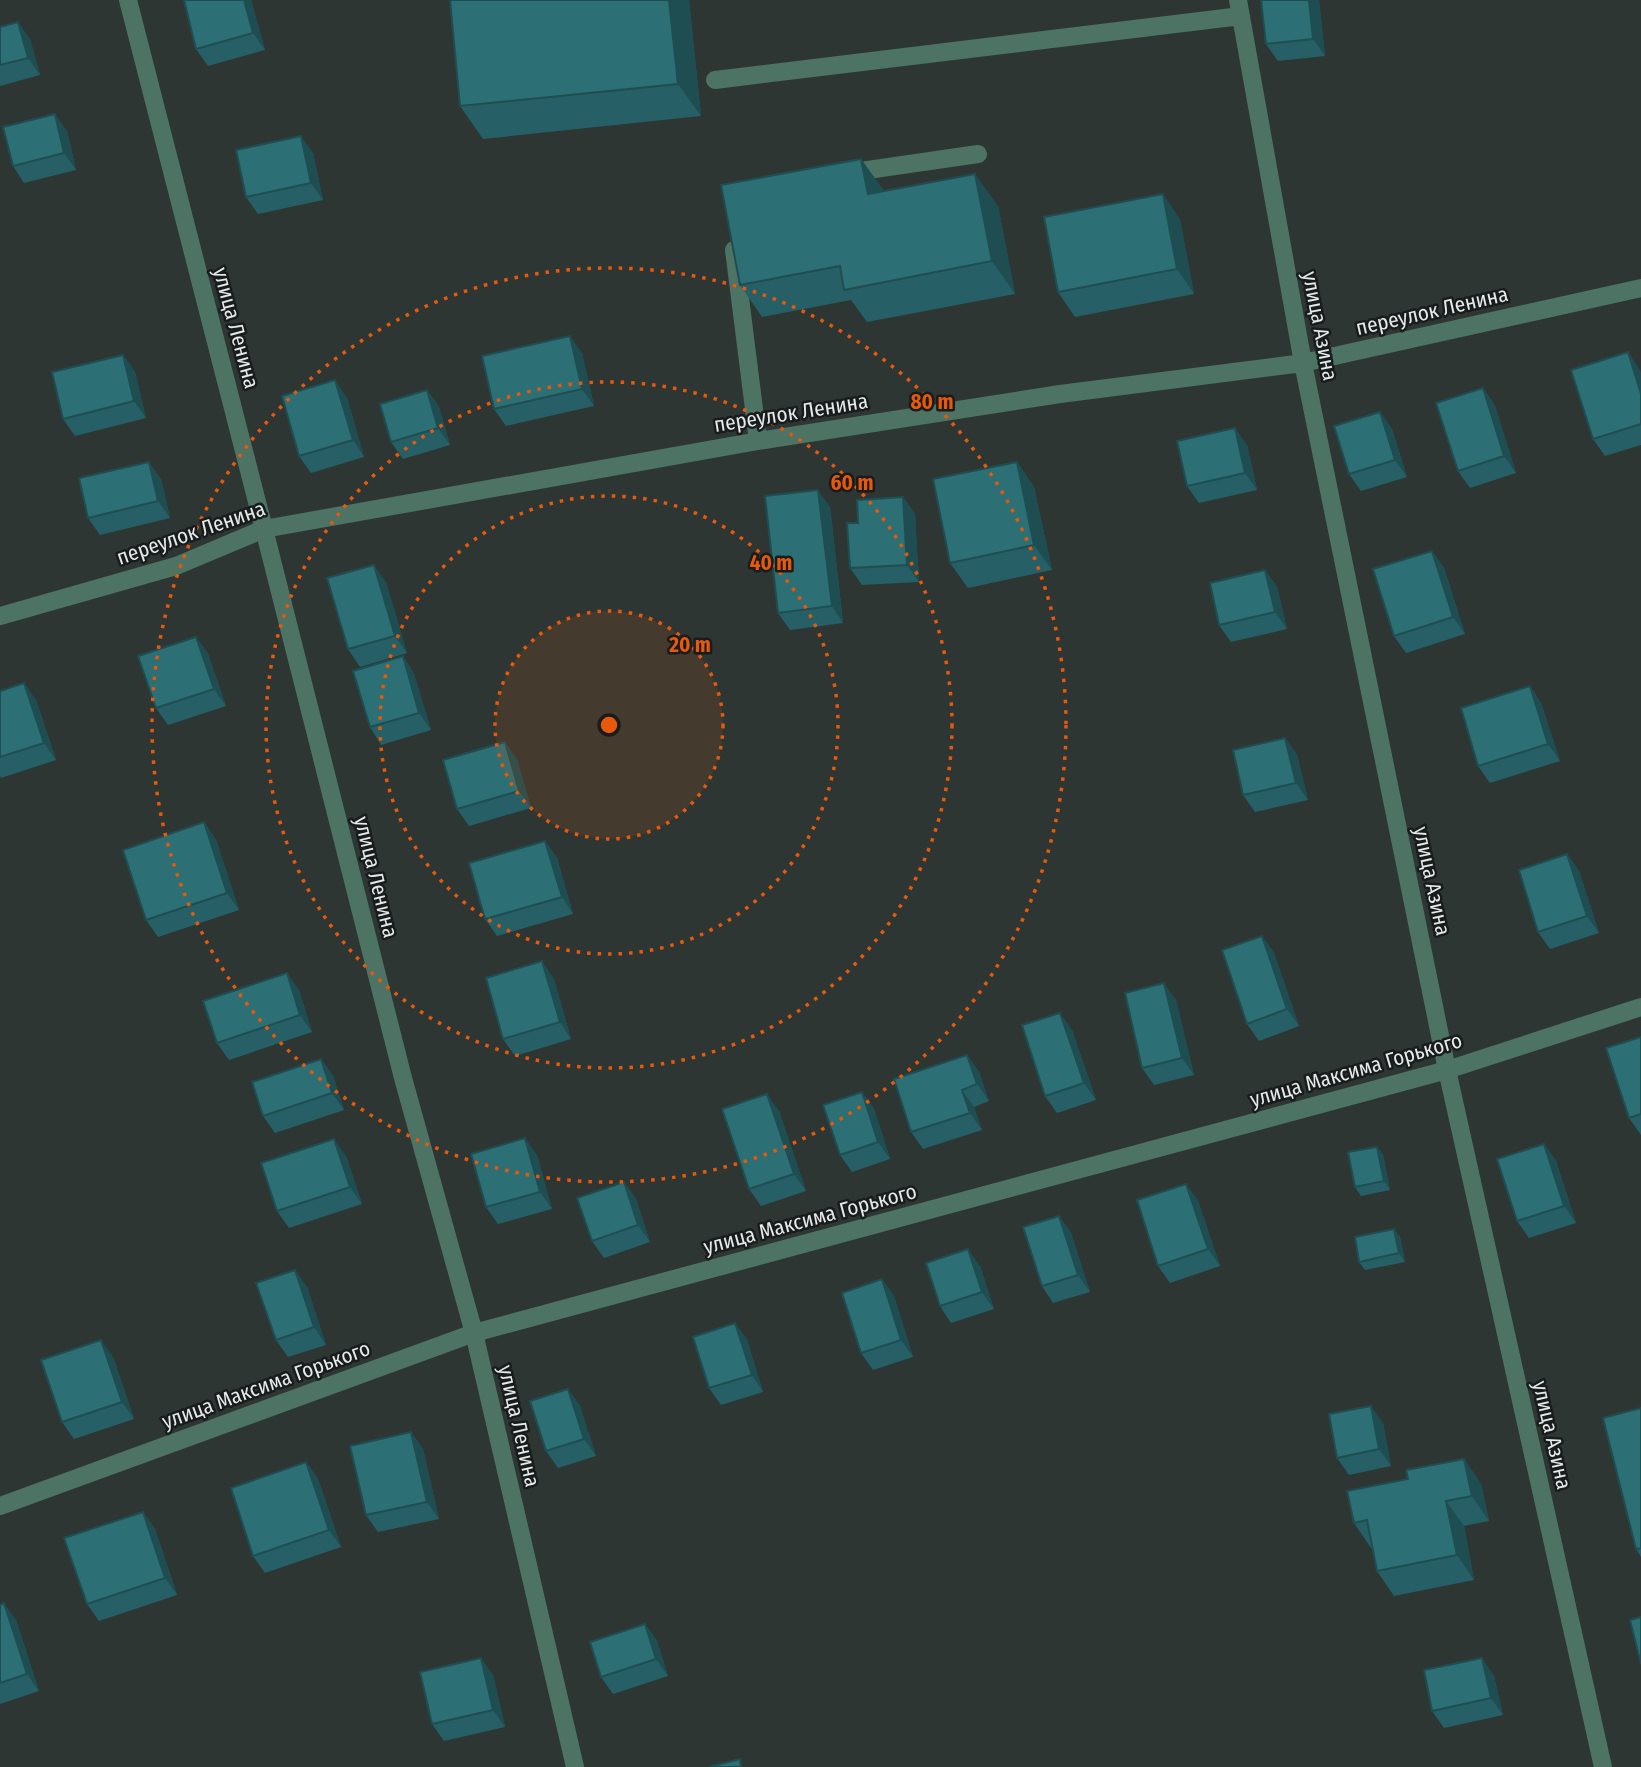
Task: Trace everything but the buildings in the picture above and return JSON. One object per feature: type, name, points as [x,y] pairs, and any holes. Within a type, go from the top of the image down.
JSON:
[{"type":"street","name":"улица Ленина","points":[[128,0],[403,1078],[474,1333],[575,1767]]},
{"type":"street","points":[[715,80],[1240,8]]},
{"type":"street","name":"улица Азина","points":[[1240,8],[1303,363],[1447,1070],[1603,1767]]},
{"type":"street","points":[[832,175],[978,154]]},
{"type":"street","points":[[732,229],[758,441]]},
{"type":"street","name":"переулок Ленина","points":[[0,617],[176,566],[264,528],[758,441],[1059,394],[1303,363],[1641,288]]},
{"type":"street","name":"улица Максима Горького","points":[[0,1506],[474,1333],[1447,1070],[1641,1007]]}]
